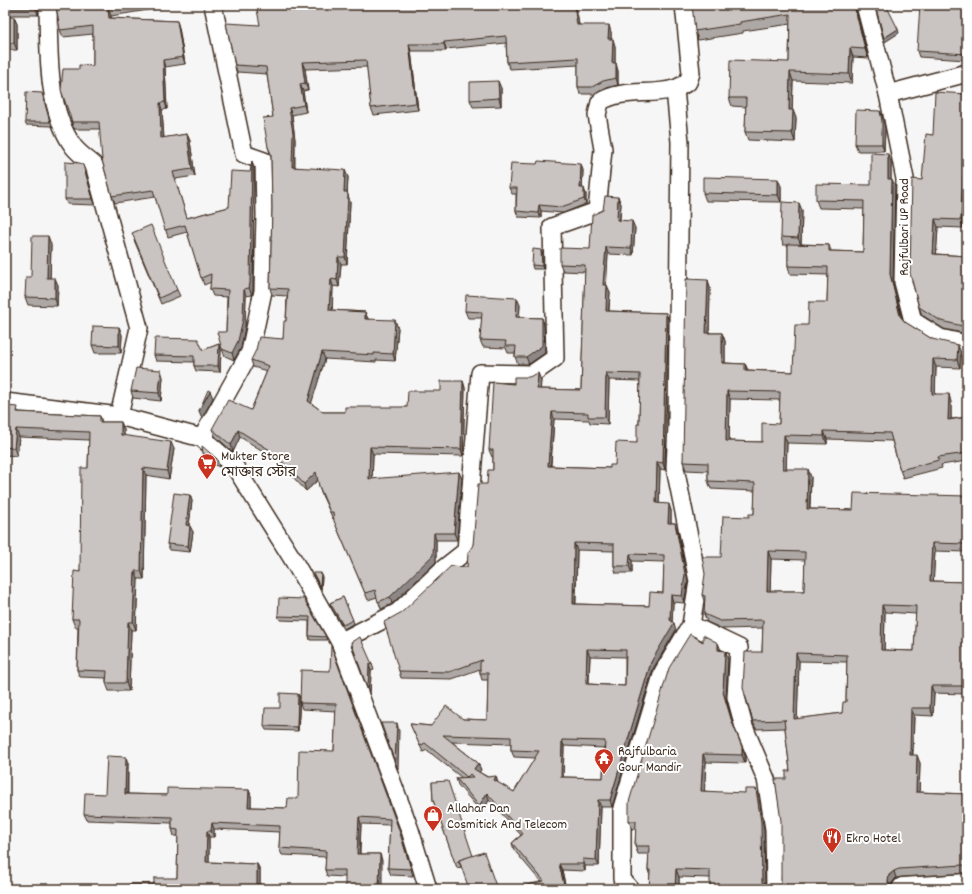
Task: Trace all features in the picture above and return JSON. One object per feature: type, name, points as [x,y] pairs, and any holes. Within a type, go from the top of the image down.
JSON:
[{"type":"street","points":[[48,5],[49,61],[57,114],[73,146],[94,165],[139,328],[119,416]]},
{"type":"street","points":[[202,438],[250,352],[262,291],[265,215],[264,161],[244,154],[213,5]]},
{"type":"street","points":[[340,642],[398,612],[442,569],[466,551],[480,374],[532,374],[555,358],[552,227],[597,211],[603,149],[597,115],[600,102],[605,99],[620,96],[675,90],[688,82],[691,73],[684,5]]},
{"type":"street","name":"Rajfulbari UP Road","points":[[865,5],[888,94],[905,179],[903,282],[913,321],[940,338],[967,344]]},
{"type":"street","points":[[888,94],[967,73]]},
{"type":"street","points":[[630,889],[622,879],[622,808],[663,672],[691,625],[698,581],[675,468],[677,425],[680,142],[675,90]]},
{"type":"street","points":[[5,402],[119,416],[202,438],[235,467],[292,558],[340,642],[410,830],[428,889]]},
{"type":"street","points":[[691,625],[739,648],[736,698],[744,727],[766,779],[774,829],[774,889]]},
{"type":"street","points":[[903,889],[967,885]]},
{"type":"building","points":[[5,5],[36,5],[36,8],[5,8]]},
{"type":"building","points":[[56,5],[131,5],[108,8],[109,18],[177,21],[183,57],[163,60],[165,102],[160,103],[161,138],[187,134],[192,169],[173,172],[187,218],[229,207],[231,171],[250,172],[252,161],[250,283],[249,288],[244,289],[243,319],[238,341],[232,353],[222,349],[217,332],[226,332],[228,290],[210,289],[211,274],[201,278],[185,225],[165,230],[153,190],[112,196],[102,160],[99,122],[72,122],[61,90],[63,69],[79,69],[79,65],[93,66],[93,26],[60,30]]},
{"type":"building","points":[[256,5],[574,5],[577,25],[609,25],[608,39],[613,39],[612,63],[616,63],[616,78],[603,81],[592,87],[578,87],[578,58],[507,62],[506,36],[444,42],[444,44],[409,44],[416,103],[371,108],[366,60],[302,62],[305,83],[300,84],[304,105],[289,108],[293,133],[292,167],[345,170],[344,192],[347,192],[348,195],[345,257],[338,257],[337,280],[331,279],[329,310],[365,312],[365,319],[395,320],[393,354],[374,353],[374,355],[322,352],[308,401],[323,412],[345,412],[345,407],[407,407],[408,391],[441,391],[441,381],[463,381],[461,449],[370,447],[369,479],[459,472],[454,533],[434,533],[433,555],[390,597],[378,602],[375,590],[365,593],[334,521],[333,512],[330,512],[319,486],[316,472],[304,484],[273,452],[238,430],[231,445],[212,429],[228,400],[251,410],[269,366],[251,360],[256,350],[259,337],[283,339],[284,321],[286,321],[288,289],[270,288],[272,208],[271,154],[268,147],[263,118],[273,117],[266,67],[235,65],[226,23],[260,25]]},
{"type":"building","points":[[692,5],[854,5],[865,49],[850,48],[849,74],[790,72],[789,110],[793,110],[792,133],[745,132],[746,98],[729,98],[730,60],[789,62],[790,14],[695,31]]},
{"type":"building","points":[[875,5],[886,5],[898,29],[884,38]]},
{"type":"building","points":[[920,5],[967,5],[967,54],[917,51]]},
{"type":"building","points":[[5,17],[14,17],[14,43],[5,43]]},
{"type":"building","points":[[498,81],[499,98],[470,100],[470,82]]},
{"type":"building","points":[[26,92],[42,93],[50,122],[25,122]]},
{"type":"building","points":[[935,92],[967,94],[967,175],[963,175],[961,220],[935,219],[933,254],[967,256],[967,327],[941,321],[919,307],[910,273],[912,179],[922,180],[926,134],[933,135]]},
{"type":"building","points":[[856,110],[880,111],[882,121],[882,144],[855,144]]},
{"type":"building","points":[[871,153],[888,154],[888,179],[892,179],[890,274],[900,316],[905,322],[932,339],[958,345],[957,360],[933,359],[932,394],[949,394],[948,420],[967,417],[967,453],[938,457],[939,460],[900,470],[890,433],[824,431],[824,436],[784,435],[783,469],[808,469],[807,509],[853,510],[854,493],[967,496],[967,544],[932,543],[930,581],[967,582],[967,715],[965,715],[966,686],[931,686],[930,708],[911,708],[910,755],[917,755],[916,792],[967,794],[967,866],[899,869],[889,875],[888,882],[891,889],[778,889],[781,886],[781,821],[775,779],[786,779],[786,771],[790,771],[784,720],[753,721],[743,688],[745,652],[762,652],[763,620],[720,621],[704,614],[705,596],[702,595],[705,574],[702,557],[721,557],[723,516],[749,517],[749,514],[754,514],[755,483],[708,481],[708,463],[683,462],[686,279],[708,280],[706,333],[722,333],[722,363],[745,364],[745,370],[793,372],[795,325],[808,325],[809,302],[827,302],[828,267],[788,266],[788,244],[829,245],[829,251],[863,252],[864,201],[816,200],[816,184],[871,185]],"holes":[[[727,391],[780,392],[779,424],[762,423],[762,442],[726,441]],[[768,551],[805,552],[804,591],[767,591]],[[882,605],[916,606],[914,651],[881,650]],[[796,653],[847,655],[846,702],[843,702],[842,713],[794,719]]]},
{"type":"building","points":[[538,161],[581,164],[580,188],[584,188],[584,199],[561,207],[539,205],[538,213],[516,211],[517,188],[509,188],[511,163],[537,164]]},
{"type":"building","points":[[65,162],[80,163],[83,165],[93,199],[65,199]]},
{"type":"building","points":[[703,177],[778,179],[778,195],[703,193]]},
{"type":"building","points":[[605,196],[618,197],[617,220],[632,221],[631,248],[606,247],[603,285],[607,285],[606,311],[666,313],[663,463],[657,462],[656,503],[669,504],[668,523],[675,523],[685,574],[682,596],[671,595],[670,620],[674,623],[651,662],[610,800],[598,800],[596,860],[583,859],[583,864],[559,864],[565,889],[509,889],[544,881],[512,843],[523,834],[487,793],[479,806],[456,778],[473,777],[470,774],[467,777],[425,743],[420,746],[410,724],[431,726],[446,706],[463,719],[487,720],[488,673],[480,673],[480,663],[482,660],[449,672],[399,671],[384,622],[402,612],[451,566],[467,567],[468,553],[473,545],[478,484],[487,484],[488,470],[493,470],[493,450],[489,450],[493,382],[514,384],[514,377],[529,377],[538,373],[537,389],[581,390],[585,265],[560,264],[560,248],[590,249],[592,215],[603,210]],"holes":[[[606,373],[640,374],[637,443],[616,442],[615,465],[610,465],[610,468],[548,466],[552,412],[588,413],[588,417],[605,417]],[[574,543],[614,544],[614,566],[629,566],[630,554],[664,555],[663,593],[650,592],[649,606],[573,604]],[[587,649],[626,650],[625,686],[586,684]],[[443,735],[511,737],[511,750],[539,751],[514,792],[494,780],[496,776],[487,777],[474,769],[478,763]],[[562,740],[605,741],[603,778],[561,777]]]},
{"type":"building","points":[[782,202],[799,203],[798,238],[781,237]]},
{"type":"building","points":[[151,225],[177,290],[159,298],[132,233]]},
{"type":"building","points":[[32,236],[48,236],[47,278],[55,278],[55,298],[25,297],[26,277],[31,277]]},
{"type":"building","points":[[533,249],[541,250],[542,266],[532,265]]},
{"type":"building","points":[[466,295],[517,298],[516,317],[542,318],[542,346],[526,357],[515,357],[516,346],[505,346],[506,341],[480,340],[482,312],[465,311]]},
{"type":"building","points":[[93,326],[119,327],[119,346],[92,345]]},
{"type":"building","points":[[155,338],[198,339],[203,350],[219,344],[218,366],[194,366],[194,356],[154,355]]},
{"type":"building","points":[[136,368],[161,370],[159,393],[131,391]]},
{"type":"building","points":[[208,390],[210,391],[199,411]]},
{"type":"building","points":[[5,406],[18,407],[17,412],[100,416],[100,422],[121,422],[121,435],[171,442],[167,471],[143,468],[141,571],[135,571],[133,622],[128,622],[126,683],[106,683],[107,671],[77,670],[79,619],[72,619],[74,571],[80,572],[81,468],[88,468],[89,432],[16,429],[14,448],[5,447]]},
{"type":"building","points":[[202,446],[217,459],[203,453]]},
{"type":"building","points":[[174,493],[190,495],[186,525],[190,526],[188,546],[167,544]]},
{"type":"building","points":[[313,573],[321,573],[320,586]]},
{"type":"building","points":[[343,597],[353,620],[343,625],[330,603]]},
{"type":"building","points":[[279,598],[304,599],[326,637],[309,636],[310,617],[278,616]]},
{"type":"building","points":[[690,634],[703,642],[703,635],[718,643],[718,650],[725,651],[723,692],[732,722],[742,747],[742,755],[703,754],[701,791],[745,793],[745,789],[756,789],[761,822],[762,882],[767,889],[710,889],[710,870],[676,869],[675,889],[649,889],[649,846],[635,846],[636,821],[629,821],[629,802],[669,668]]},
{"type":"building","points":[[360,637],[372,664],[369,665],[368,690],[351,642]]},
{"type":"building","points":[[331,646],[398,827],[411,869],[388,868],[390,819],[359,817],[357,854],[380,854],[379,889],[345,889],[345,870],[325,870],[326,851],[279,848],[280,826],[212,823],[211,831],[207,831],[206,862],[257,864],[257,886],[261,886],[261,889],[129,889],[129,884],[154,884],[154,878],[177,878],[178,830],[172,829],[172,817],[84,814],[85,793],[105,794],[107,756],[126,757],[125,794],[167,795],[167,788],[249,790],[248,807],[287,808],[288,798],[298,798],[299,750],[334,751],[336,704],[300,703],[301,670],[330,671]]},
{"type":"building","points":[[280,693],[298,694],[297,727],[264,726],[265,708],[280,708]]},
{"type":"building","points":[[381,723],[397,723],[395,762]]},
{"type":"building","points":[[448,781],[473,856],[459,860],[455,863],[433,800],[432,782]]},
{"type":"building","points":[[484,852],[497,889],[469,889],[459,860]]},
{"type":"place","name":"Mukter Store মোক্তার স্টোর","points":[[207,480]]},
{"type":"place","name":"Rajfulbaria Gour Mandir","points":[[604,775]]},
{"type":"place","name":"Allahar Dan Cosmitick And Telecom","points":[[433,832]]},
{"type":"place","name":"Ekro Hotel","points":[[832,854]]}]
